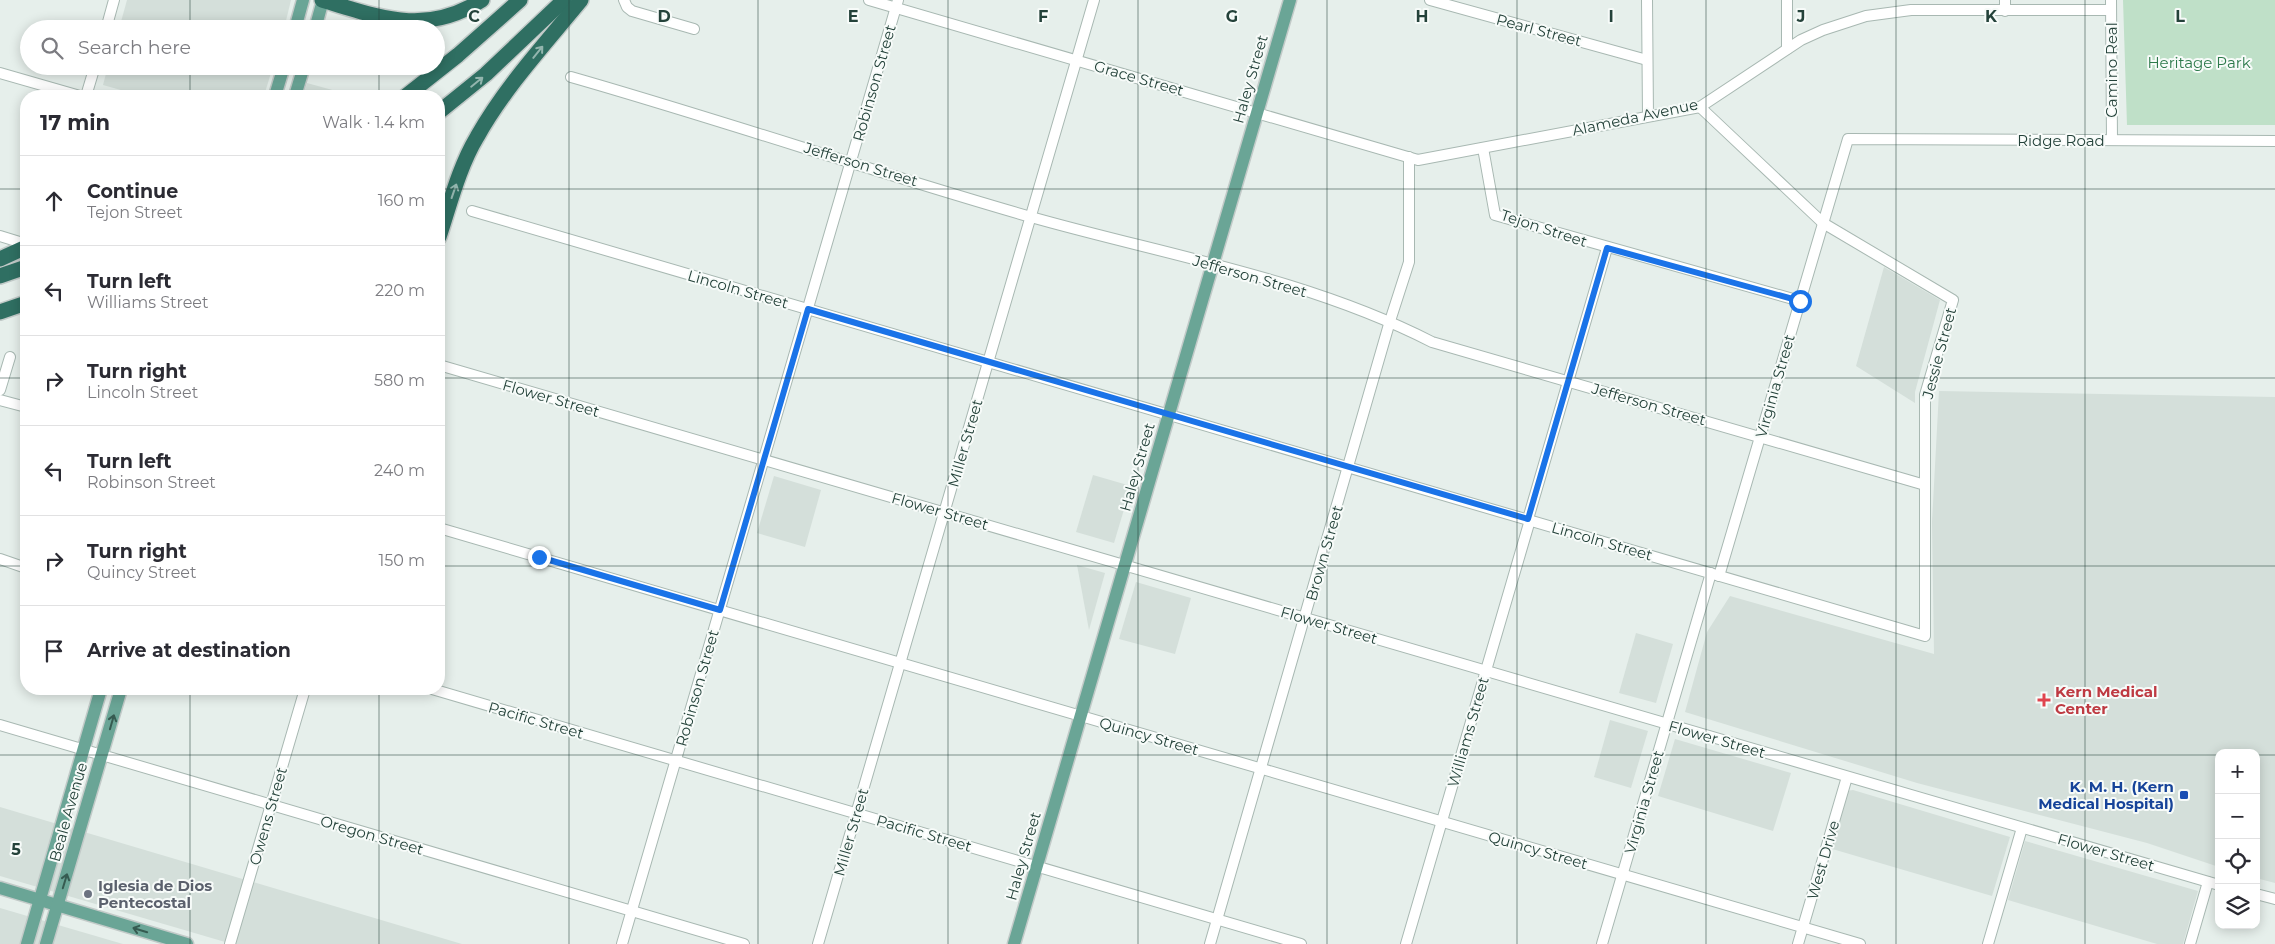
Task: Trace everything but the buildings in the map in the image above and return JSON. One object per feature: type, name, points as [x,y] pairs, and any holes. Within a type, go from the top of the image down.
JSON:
[{"type":"highway","points":[[323,0],[379,17],[398,20]]},
{"type":"highway","points":[[428,20],[445,18],[456,14],[482,0]]},
{"type":"highway","points":[[445,65],[520,0]]},
{"type":"highway","points":[[445,107],[500,62],[564,0]]},
{"type":"highway","points":[[445,219],[457,183],[476,138],[518,77],[581,0]]},
{"type":"highway","points":[[414,90],[433,75]]},
{"type":"highway","points":[[0,260],[20,245]]},
{"type":"highway","points":[[0,276],[20,269]]},
{"type":"highway","points":[[0,312],[20,305]]},
{"type":"main road","points":[[297,20],[303,0]]},
{"type":"main road","points":[[317,20],[323,0]]},
{"type":"main road","name":"Haley Street","points":[[1014,944],[1290,0]]},
{"type":"main road","points":[[277,90],[281,75]]},
{"type":"main road","points":[[297,90],[301,75]]},
{"type":"main road","name":"Beale Avenue","points":[[26,944],[99,695]]},
{"type":"main road","name":"Beale Avenue","points":[[46,944],[119,695]]},
{"type":"main road","points":[[0,888],[187,944]]},
{"type":"street","points":[[108,20],[114,0]]},
{"type":"street","points":[[624,0],[627,7],[632,10],[694,29]]},
{"type":"street","name":"Grace Street","points":[[869,0],[897,4],[1077,60],[1409,157]]},
{"type":"street","name":"Miller Street","points":[[818,944],[1094,0]]},
{"type":"street","name":"Pearl Street","points":[[1430,0],[1647,60]]},
{"type":"street","points":[[1647,0],[1648,116]]},
{"type":"street","points":[[1787,0],[1787,50]]},
{"type":"street","name":"Robinson Street","points":[[622,944],[897,4]]},
{"type":"street","name":"Alameda Avenue","points":[[1409,157],[1418,160],[1700,106],[1787,50],[1824,30],[1866,16],[1911,10],[2005,5],[2111,5]]},
{"type":"street","name":"Camino Real","points":[[2111,5],[2112,140]]},
{"type":"street","points":[[0,73],[59,90]]},
{"type":"street","points":[[88,90],[92,75]]},
{"type":"street","name":"Jefferson Street","points":[[571,77],[1031,217],[1213,264],[1333,300],[1390,320],[1432,342],[1925,485]]},
{"type":"street","name":"Jessie Street","points":[[1700,106],[1823,223],[1953,300],[1925,395],[1925,636]]},
{"type":"street","name":"Ridge Road","points":[[1848,140],[2275,141]]},
{"type":"street","name":"Virginia Street","points":[[1602,944],[1667,724],[1760,436],[1848,140]]},
{"type":"street","name":"Tejon Street","points":[[1482,148],[1495,215],[1800,301]]},
{"type":"street","name":"Brown Street","points":[[1210,944],[1306,618],[1390,320],[1409,262],[1409,157]]},
{"type":"street","name":"Lincoln Street","points":[[472,211],[1925,636]]},
{"type":"street","points":[[0,236],[20,243]]},
{"type":"street","name":"Williams Street","points":[[1406,944],[1607,248]]},
{"type":"street","points":[[0,390],[10,357]]},
{"type":"street","name":"Flower Street","points":[[445,367],[2214,884]]},
{"type":"street","points":[[0,400],[20,405]]},
{"type":"street","name":"Quincy Street","points":[[445,530],[1860,944]]},
{"type":"street","points":[[0,559],[20,566]]},
{"type":"street","name":"Pacific Street","points":[[445,693],[1301,944]]},
{"type":"street","name":"Owens Street","points":[[230,944],[303,695]]},
{"type":"street","name":"Oregon Street","points":[[0,726],[84,749],[271,806],[744,944]]},
{"type":"street","name":"West Drive","points":[[1798,944],[1847,777]]},
{"type":"street","points":[[1988,944],[2022,828]]},
{"type":"street","points":[[2190,944],[2214,884]]},
{"type":"street","points":[[2260,895],[2275,900]]},
{"type":"shaded area","points":[[127,0],[291,0],[286,20],[121,20]]},
{"type":"shaded area","points":[[106,75],[270,75],[266,90],[121,90],[103,85]]},
{"type":"shaded area","points":[[307,83],[332,90],[305,90]]},
{"type":"shaded area","points":[[1884,267],[1940,300],[1915,392],[1915,403],[1856,366]]},
{"type":"shaded area","name":"Kern Medical Center","points":[[1939,391],[2275,397],[2275,883],[2260,879],[2260,749],[2215,749],[2215,866],[2147,843],[1917,783],[1685,712],[1707,632],[1730,596],[1934,654],[1932,522]]},
{"type":"shaded area","points":[[1093,475],[1131,486],[1114,543],[1076,532]]},
{"type":"shaded area","points":[[774,476],[821,490],[805,547],[757,533]]},
{"type":"shaded area","points":[[1077,565],[1105,573],[1089,630]]},
{"type":"shaded area","points":[[1136,582],[1191,598],[1175,654],[1119,639]]},
{"type":"shaded area","points":[[1636,633],[1673,644],[1656,703],[1619,693]]},
{"type":"shaded area","points":[[1610,720],[1648,731],[1631,788],[1594,777]]},
{"type":"shaded area","points":[[1675,739],[1791,773],[1773,831],[1658,796]]},
{"type":"shaded area","points":[[1853,790],[2010,837],[1992,896],[1829,848],[1846,791]]},
{"type":"shaded area","points":[[0,807],[462,944],[232,944],[0,876]]},
{"type":"shaded area","points":[[2025,841],[2198,891],[2183,944],[2157,944],[2008,900]]},
{"type":"shaded area","points":[[0,908],[123,944],[0,944]]},
{"type":"green space","name":"Heritage Park","points":[[2123,0],[2275,0],[2275,125],[2127,125]]},
{"type":"place","name":"Kern Medical Center","points":[[2044,700]]},
{"type":"place","name":"K. M. H. (Kern Medical Hospital)","points":[[2184,795]]},
{"type":"place","name":"Iglesia de Dios Pentecostal","points":[[88,894]]},
{"type":"route","points":[[539,557],[720,610],[808,309],[1528,519],[1607,248],[1800,301]]}]
